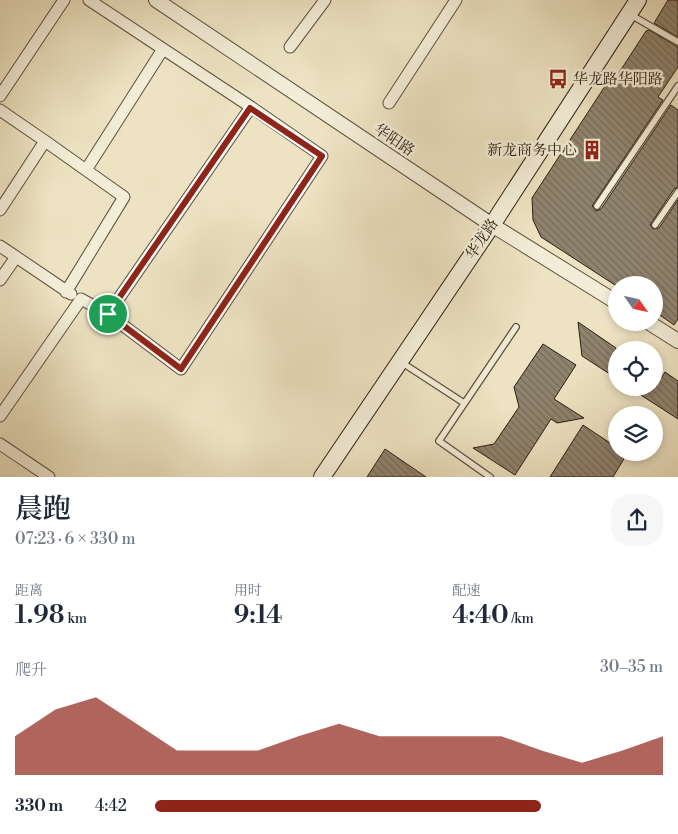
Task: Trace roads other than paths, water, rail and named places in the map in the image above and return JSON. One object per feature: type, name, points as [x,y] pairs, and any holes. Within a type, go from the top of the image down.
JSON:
[{"type":"main road","name":"华龙路","points":[[322,476],[492,224],[634,7]]},
{"type":"street","points":[[0,96],[64,0]]},
{"type":"street","points":[[0,246],[66,292],[108,314],[181,369],[322,156],[89,0]]},
{"type":"street","name":"华阳路","points":[[156,0],[492,224],[608,297]]},
{"type":"street","points":[[290,47],[325,0]]},
{"type":"street","points":[[389,103],[456,0]]},
{"type":"street","points":[[86,170],[163,49]]},
{"type":"street","points":[[108,314],[250,108]]},
{"type":"street","points":[[0,110],[124,197],[66,292]]},
{"type":"street","points":[[0,210],[45,141]]},
{"type":"street","points":[[0,280],[16,258]]},
{"type":"street","points":[[0,416],[81,300]]},
{"type":"street","points":[[662,331],[678,341]]},
{"type":"street","points":[[0,444],[49,476]]},
{"type":"lane","points":[[634,7],[678,42]]},
{"type":"lane","points":[[597,206],[675,96],[678,86]]},
{"type":"lane","points":[[655,225],[678,192]]},
{"type":"lane","points":[[490,476],[439,441],[516,327]]},
{"type":"lane","points":[[400,361],[464,403]]},
{"type":"place","name":"华龙路华阳路","points":[[558,79]]},
{"type":"place","name":"新龙商务中心","points":[[592,150]]}]
